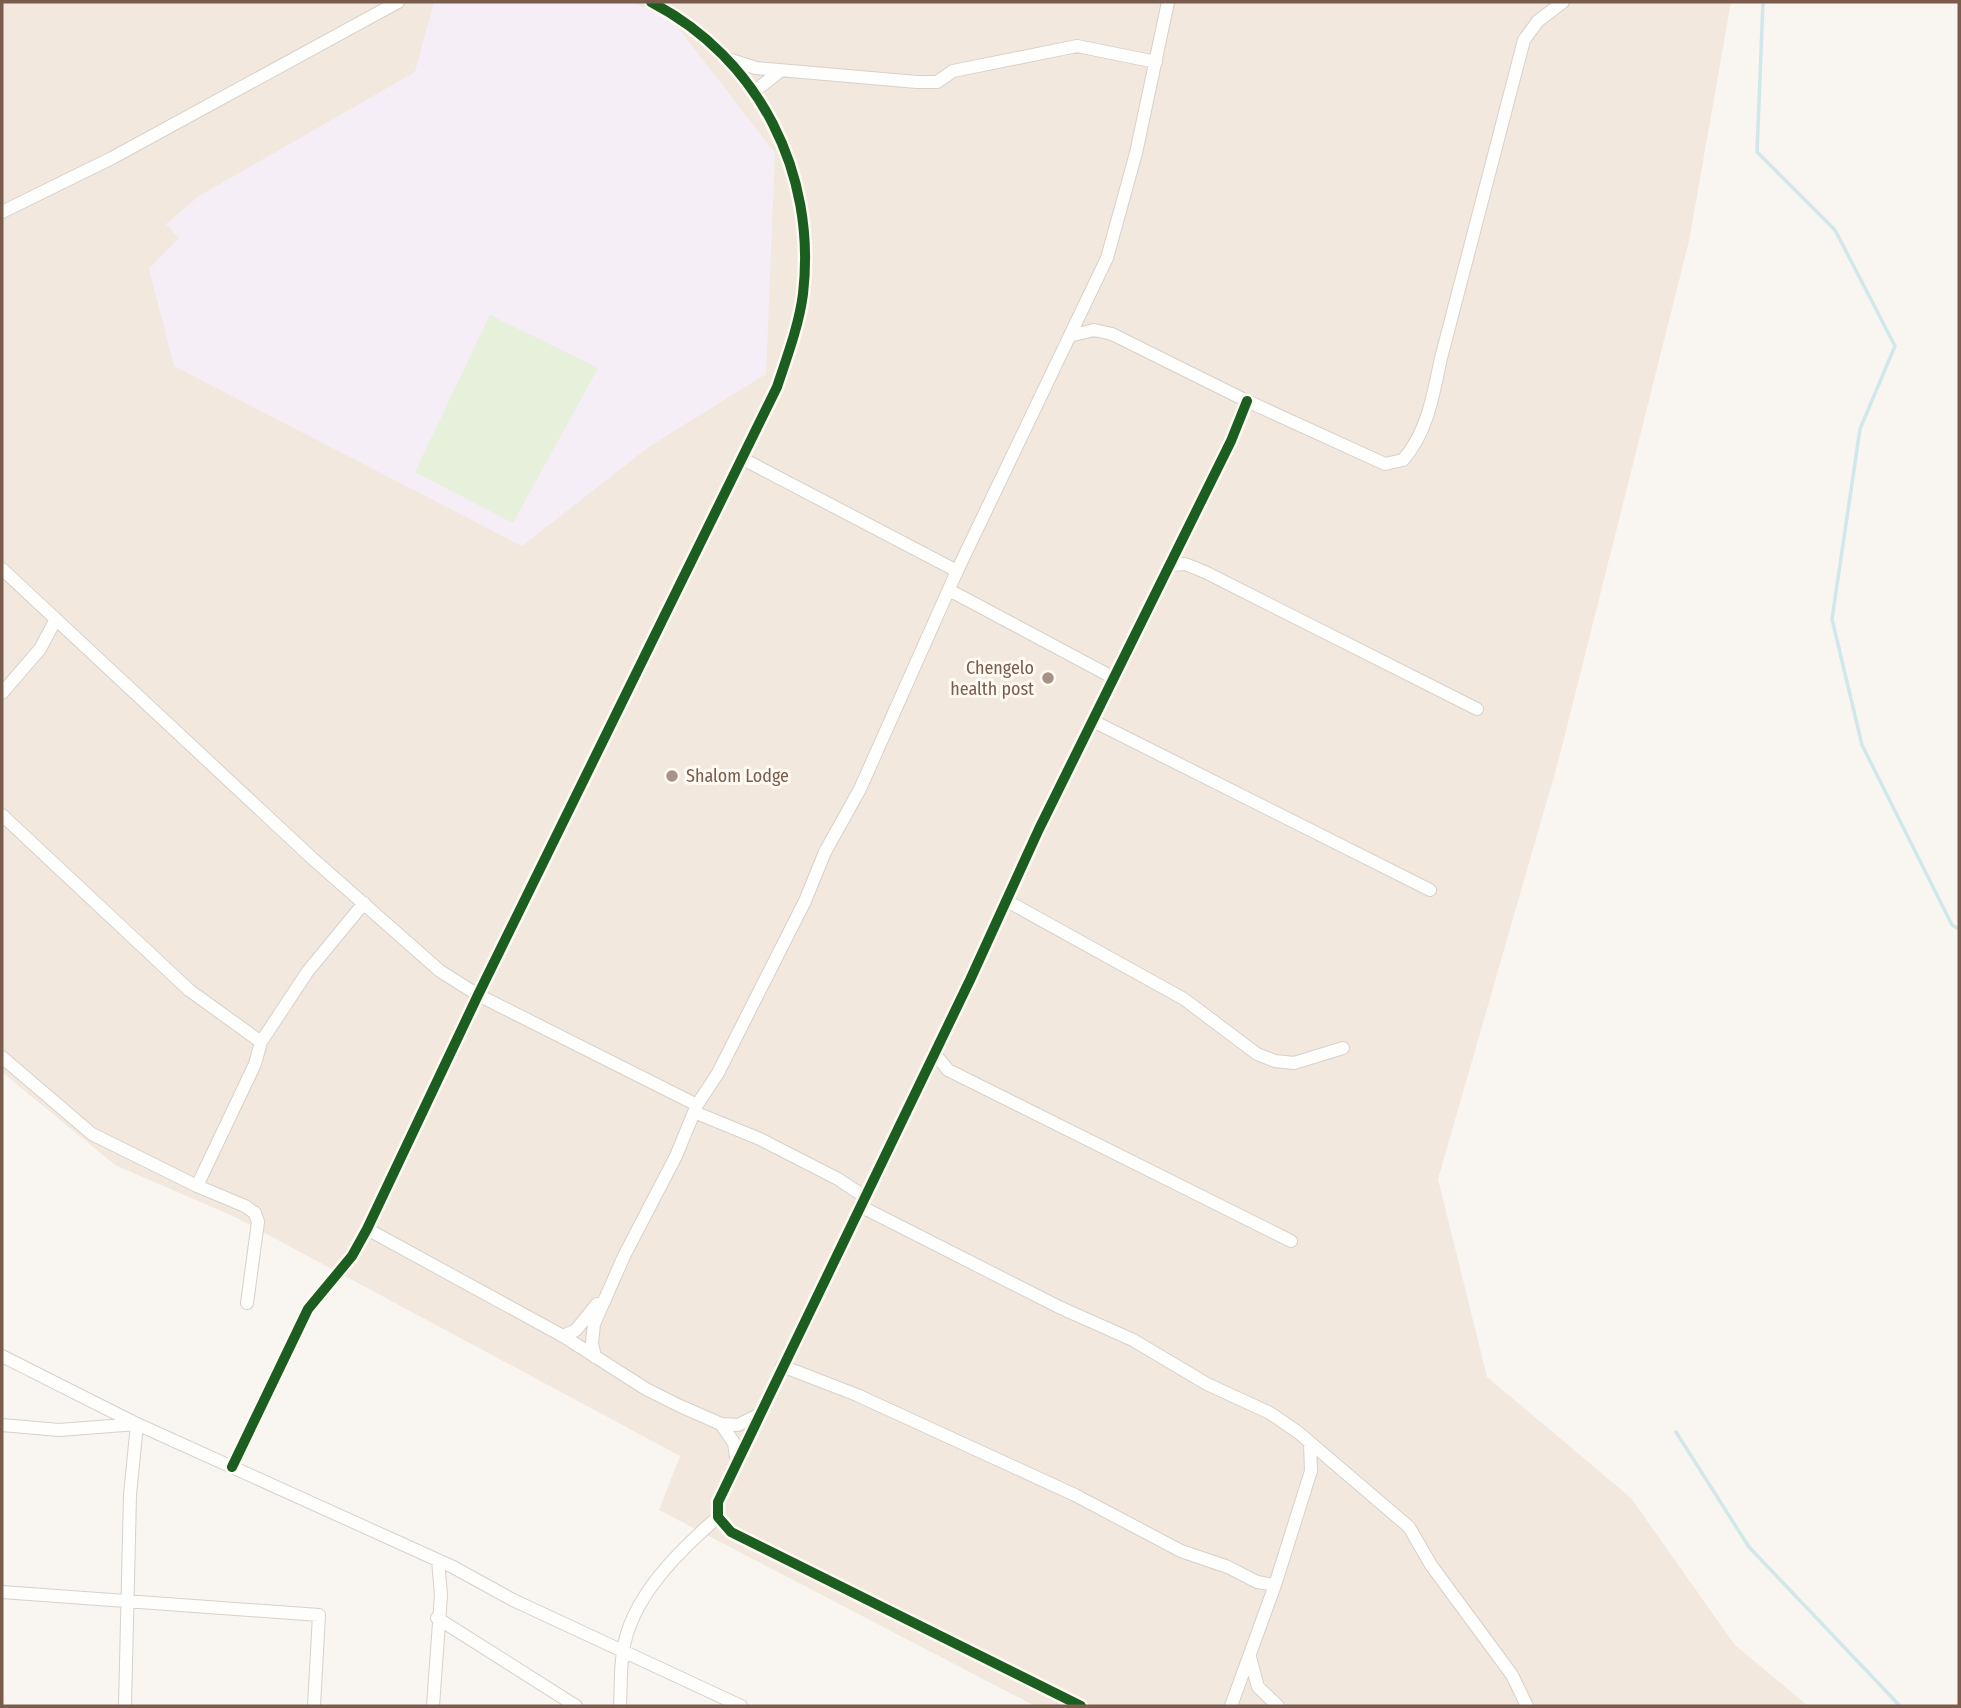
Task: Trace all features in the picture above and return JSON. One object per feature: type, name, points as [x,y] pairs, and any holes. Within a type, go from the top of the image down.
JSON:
[{"type":"street","points":[[2,212],[112,158],[398,2]]},
{"type":"street","points":[[232,1466],[308,1309],[352,1256],[367,1229],[478,995],[777,387],[803,297],[805,261],[799,195],[791,161],[777,130],[755,91],[728,59],[677,15],[651,2]]},
{"type":"street","points":[[595,1357],[592,1332],[608,1290],[676,1156],[695,1108],[718,1073],[804,901],[825,852],[860,789],[957,571],[1073,335],[1107,258],[1136,153],[1168,2]]},
{"type":"street","points":[[1073,335],[1094,330],[1112,334],[1247,401],[1385,464],[1404,460],[1430,409],[1524,40],[1538,21],[1563,2]]},
{"type":"street","points":[[728,59],[756,68],[821,73],[859,80],[937,82],[953,71],[1077,46],[1156,62]]},
{"type":"street","points":[[755,91],[780,71]]},
{"type":"street","points":[[1082,1706],[731,1532],[718,1517],[718,1502],[1007,901],[1039,829],[1171,565],[1247,401]]},
{"type":"street","points":[[743,459],[957,571]]},
{"type":"street","points":[[1171,565],[1185,564],[1205,572],[1477,709]]},
{"type":"street","points":[[2,569],[440,971],[478,995],[760,1139],[822,1174],[838,1179],[863,1202],[1061,1308],[1133,1340],[1207,1384],[1270,1413],[1332,1461],[1409,1527],[1431,1565],[1512,1675],[1527,1706]]},
{"type":"street","points":[[949,590],[1114,678]]},
{"type":"street","points":[[2,693],[40,649],[56,619]]},
{"type":"street","points":[[1093,721],[1430,890]]},
{"type":"street","points":[[2,815],[189,990],[261,1042]]},
{"type":"street","points":[[1007,901],[1184,999],[1257,1054],[1275,1061],[1294,1063],[1343,1048]]},
{"type":"street","points":[[197,1186],[255,1064],[261,1042],[308,971],[363,903]]},
{"type":"street","points":[[934,1053],[948,1070],[1291,1241]]},
{"type":"street","points":[[2,1057],[92,1134],[255,1213],[258,1222],[247,1303]]},
{"type":"street","points":[[923,1074],[948,1070]]},
{"type":"street","points":[[367,1229],[563,1336],[646,1390],[721,1424],[738,1424],[758,1415]]},
{"type":"street","points":[[563,1336],[576,1330],[608,1290]]},
{"type":"street","points":[[2,1356],[137,1424],[438,1560],[513,1600],[741,1706]]},
{"type":"street","points":[[782,1366],[926,1425],[1127,1520],[1181,1551],[1228,1567],[1257,1582],[1275,1585]]},
{"type":"street","points":[[2,1425],[59,1430],[137,1424]]},
{"type":"street","points":[[125,1706],[130,1495],[137,1424]]},
{"type":"street","points":[[721,1424],[734,1443],[736,1460]]},
{"type":"street","points":[[1231,1706],[1275,1585],[1311,1472],[1310,1444]]},
{"type":"street","points":[[1311,1472],[1332,1461]]},
{"type":"street","points":[[620,1706],[623,1650],[657,1575],[718,1517]]},
{"type":"street","points":[[433,1706],[440,1595],[438,1560]]},
{"type":"street","points":[[1257,1582],[1268,1603]]},
{"type":"street","points":[[2,1592],[319,1615],[314,1706]]},
{"type":"street","points":[[438,1618],[576,1706]]},
{"type":"street","points":[[1250,1653],[1258,1688],[1278,1706]]},
{"type":"street","points":[[1237,1689],[1258,1688]]},
{"type":"shaded area","points":[[2,2],[1731,2],[1689,241],[1558,762],[1438,1179],[1487,1377],[1631,1498],[1734,1644],[1808,1706],[1035,1706],[659,1510],[680,1456],[235,1217],[115,1165],[2,1072]]},
{"type":"shaded area","points":[[434,2],[629,2],[669,16],[775,153],[766,374],[650,446],[522,546],[174,366],[149,269],[179,238],[166,224],[199,196],[415,72]]},
{"type":"green space","points":[[490,315],[598,368],[513,523],[415,472]]},
{"type":"waterway","points":[[1763,2],[1757,152],[1835,230],[1895,346],[1860,429],[1832,619],[1862,745],[1952,925],[1959,929]]},
{"type":"waterway","points":[[1676,1432],[1749,1547],[1900,1706]]},
{"type":"cycle path","points":[[232,1467],[308,1309],[352,1256],[367,1229],[478,995],[777,387],[796,329],[803,294],[805,249],[800,205],[790,163],[773,124],[750,87],[722,54],[689,26],[651,2]]},
{"type":"cycle path","points":[[1081,1706],[731,1532],[718,1517],[718,1502],[970,980],[1039,829],[1231,441],[1247,401]]},
{"type":"place","name":"Chengelo health post","points":[[1048,678]]},
{"type":"place","name":"Shalom Lodge","points":[[672,776]]}]
